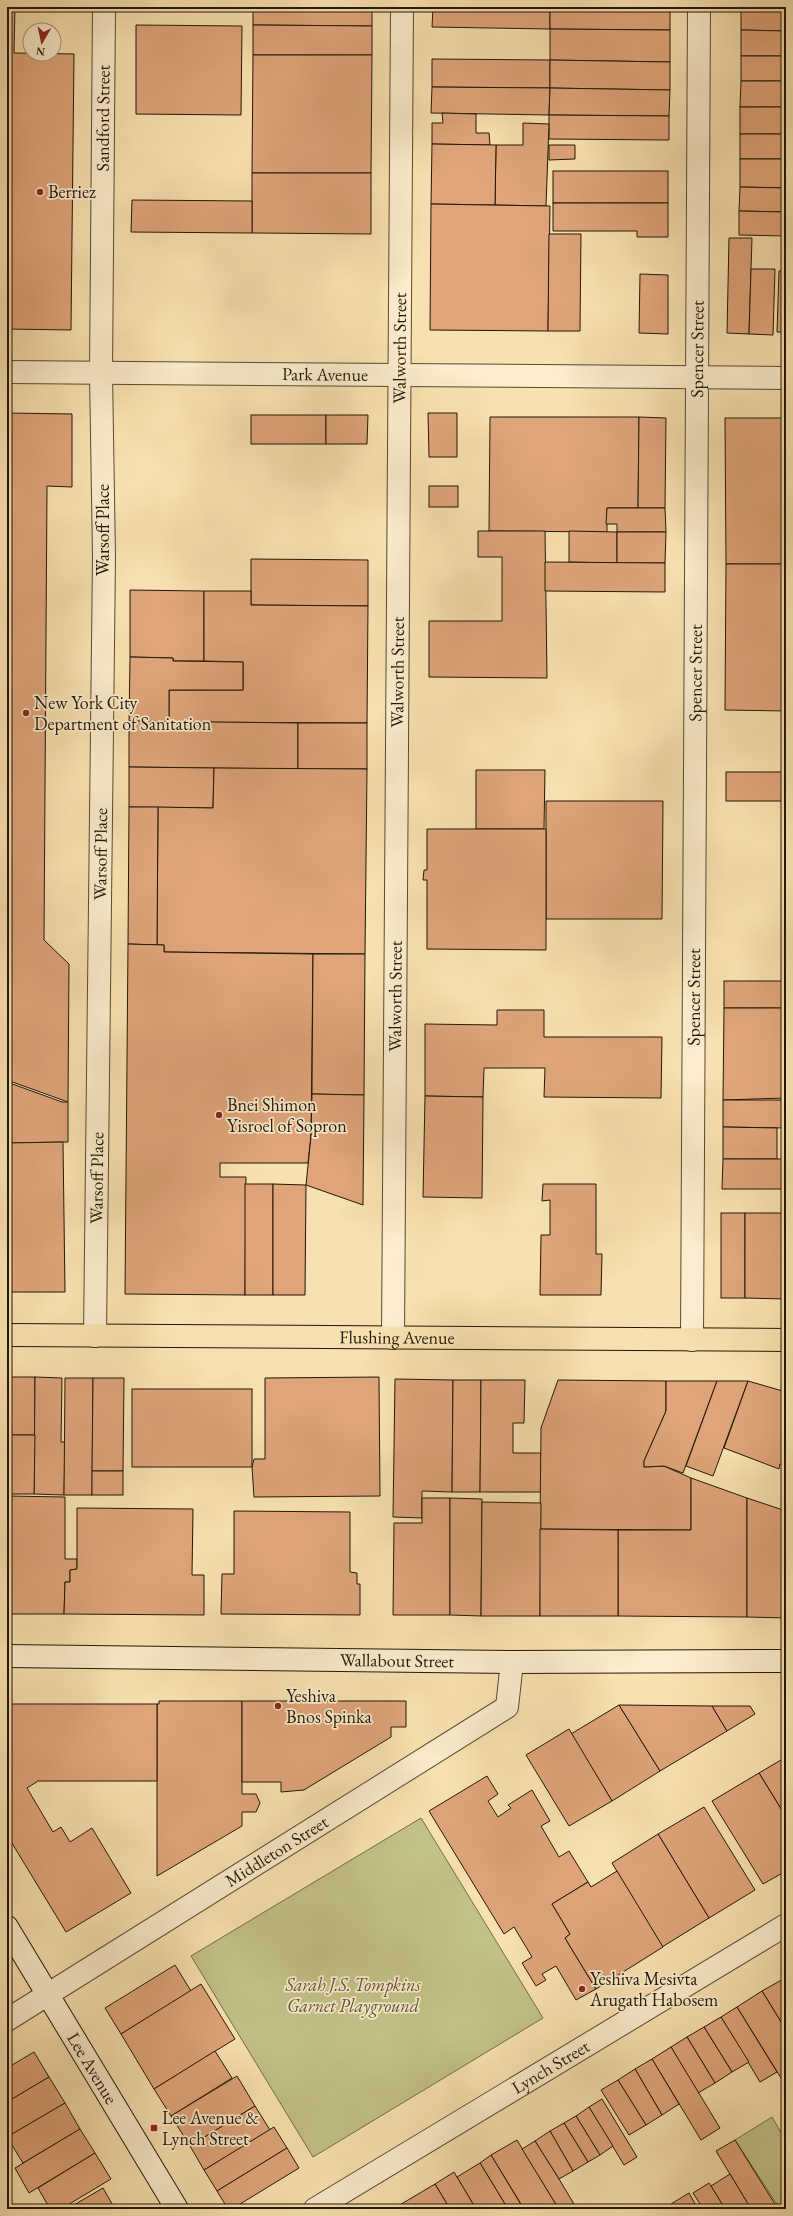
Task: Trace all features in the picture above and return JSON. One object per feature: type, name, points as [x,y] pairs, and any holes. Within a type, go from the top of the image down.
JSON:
[{"type":"main road","name":"Flushing Avenue","points":[[7,1336],[786,1340]]},
{"type":"street","name":"Sandford Street","points":[[101,373],[104,7]]},
{"type":"street","name":"Walworth Street","points":[[393,1338],[402,7]]},
{"type":"street","name":"Spencer Street","points":[[692,1340],[699,7]]},
{"type":"street","name":"Park Avenue","points":[[7,372],[786,378]]},
{"type":"street","name":"Warsoff Place","points":[[95,1336],[104,557],[101,373]]},
{"type":"street","name":"Wallabout Street","points":[[7,1656],[512,1662],[786,1661]]},
{"type":"street","name":"Middleton Street","points":[[7,2020],[506,1707],[512,1662]]},
{"type":"street","name":"Lynch Street","points":[[315,2209],[786,1925]]},
{"type":"street","name":"Lee Avenue","points":[[7,1927],[177,2209]]},
{"type":"green space","name":"Sarah J.S. Tompkins Garnet Playground","points":[[421,1818],[543,2018],[313,2157],[191,1956]]},
{"type":"green space","points":[[772,2117],[786,2141],[786,2209],[780,2209],[735,2140]]},
{"type":"building","name":"Berriez","points":[[7,7],[15,7],[14,53],[22,53],[22,62],[62,62],[62,54],[74,54],[71,330],[7,329]]},
{"type":"building","points":[[253,7],[372,7],[372,26],[253,25]]},
{"type":"building","points":[[433,7],[550,7],[550,29],[432,27]]},
{"type":"building","points":[[550,7],[670,7],[670,30],[550,29]]},
{"type":"building","points":[[741,7],[786,7],[786,31],[741,30]]},
{"type":"building","points":[[136,25],[242,26],[241,115],[136,114]]},
{"type":"building","points":[[253,25],[372,26],[372,55],[253,55]]},
{"type":"building","points":[[550,29],[670,30],[670,62],[550,60]]},
{"type":"building","points":[[741,30],[786,31],[786,56],[741,56]]},
{"type":"building","points":[[253,55],[372,55],[371,173],[252,173]]},
{"type":"building","points":[[741,56],[786,56],[786,81],[741,81]]},
{"type":"building","points":[[432,59],[550,60],[550,88],[432,87]]},
{"type":"building","points":[[550,60],[670,62],[670,90],[550,88]]},
{"type":"building","points":[[741,81],[786,81],[786,107],[740,107]]},
{"type":"building","points":[[432,87],[550,88],[549,115],[431,113]]},
{"type":"building","points":[[550,88],[670,90],[669,116],[549,115]]},
{"type":"building","points":[[740,107],[786,107],[786,134],[740,134]]},
{"type":"building","points":[[442,113],[476,114],[476,133],[489,133],[490,145],[432,144],[432,123],[443,123]]},
{"type":"building","points":[[549,115],[669,116],[669,140],[549,139]]},
{"type":"building","points":[[523,123],[549,124],[546,206],[495,205],[496,145],[523,145]]},
{"type":"building","points":[[740,134],[786,134],[786,159],[740,159]]},
{"type":"building","points":[[432,144],[496,145],[495,205],[431,204]]},
{"type":"building","points":[[549,145],[575,145],[575,159],[549,160]]},
{"type":"building","points":[[740,159],[786,159],[786,188],[740,187]]},
{"type":"building","points":[[553,171],[668,171],[668,203],[553,203]]},
{"type":"building","points":[[252,173],[371,173],[371,234],[252,233]]},
{"type":"building","points":[[740,187],[786,188],[786,212],[739,211]]},
{"type":"building","points":[[132,200],[252,201],[252,233],[131,232]]},
{"type":"building","points":[[553,203],[668,203],[668,237],[637,237],[637,231],[553,231]]},
{"type":"building","points":[[431,204],[550,206],[548,331],[430,330]]},
{"type":"building","points":[[739,211],[786,212],[786,236],[739,235]]},
{"type":"building","points":[[549,234],[581,234],[580,331],[548,331]]},
{"type":"building","points":[[729,238],[752,238],[749,334],[727,333]]},
{"type":"building","points":[[751,269],[775,269],[773,335],[749,334]]},
{"type":"building","points":[[779,271],[786,271],[786,332],[777,332]]},
{"type":"building","points":[[640,274],[668,275],[668,334],[639,333]]},
{"type":"building","name":"New York City Department of Sanitation","points":[[7,413],[72,414],[72,487],[47,486],[44,940],[69,964],[68,1102],[7,1080]]},
{"type":"building","points":[[428,413],[457,413],[457,457],[429,457]]},
{"type":"building","points":[[251,415],[326,415],[326,444],[251,444]]},
{"type":"building","points":[[326,415],[368,415],[367,444],[326,444]]},
{"type":"building","points":[[490,417],[639,417],[638,508],[607,508],[607,532],[489,531]]},
{"type":"building","points":[[639,417],[666,418],[665,508],[638,508]]},
{"type":"building","points":[[725,418],[786,418],[786,564],[726,564]]},
{"type":"building","points":[[429,486],[458,486],[458,507],[429,507]]},
{"type":"building","points":[[607,508],[665,508],[666,532],[617,532],[617,524],[606,524]]},
{"type":"building","points":[[478,531],[545,531],[547,678],[429,677],[429,621],[502,621],[502,557],[478,557]]},
{"type":"building","points":[[569,531],[617,532],[617,563],[569,562]]},
{"type":"building","points":[[617,532],[666,532],[665,563],[617,563]]},
{"type":"building","points":[[251,559],[368,560],[368,606],[251,605]]},
{"type":"building","points":[[545,562],[665,563],[665,592],[545,591]]},
{"type":"building","points":[[726,564],[786,564],[786,711],[725,710]]},
{"type":"building","points":[[130,590],[204,591],[204,661],[173,661],[173,658],[130,657]]},
{"type":"building","points":[[204,591],[251,591],[251,605],[368,606],[367,723],[169,722],[169,690],[243,690],[243,662],[204,661]]},
{"type":"building","points":[[130,657],[173,658],[173,661],[243,662],[243,690],[169,690],[169,722],[129,721]]},
{"type":"building","points":[[129,721],[298,723],[298,769],[129,767]]},
{"type":"building","points":[[298,723],[367,723],[367,769],[298,769]]},
{"type":"building","points":[[129,767],[214,768],[213,808],[129,807]]},
{"type":"building","points":[[214,768],[367,769],[365,954],[164,952],[164,945],[157,945],[158,807],[213,808]]},
{"type":"building","points":[[476,770],[545,770],[544,829],[476,829]]},
{"type":"building","points":[[726,772],[786,772],[786,801],[726,801]]},
{"type":"building","points":[[546,801],[663,801],[662,919],[546,919]]},
{"type":"building","points":[[129,807],[158,807],[157,945],[128,944]]},
{"type":"building","points":[[427,829],[546,829],[546,950],[427,949],[427,880],[423,880],[424,870],[427,870]]},
{"type":"building","name":"Bnei Shimon Yisroel of Sopron","points":[[128,944],[164,945],[164,952],[313,954],[311,1136],[308,1163],[220,1163],[220,1177],[246,1177],[245,1295],[125,1294]]},
{"type":"building","points":[[313,954],[365,954],[364,1095],[312,1094]]},
{"type":"building","points":[[724,981],[786,981],[786,1008],[724,1008]]},
{"type":"building","points":[[724,1008],[786,1008],[786,1098],[723,1100]]},
{"type":"building","points":[[497,1010],[544,1010],[544,1037],[662,1037],[661,1098],[544,1097],[545,1068],[484,1068],[483,1097],[425,1096],[425,1024],[497,1025]]},
{"type":"building","points":[[7,1082],[62,1102],[68,1102],[68,1142],[7,1143]]},
{"type":"building","points":[[312,1094],[364,1095],[363,1205],[306,1185],[311,1136]]},
{"type":"building","points":[[425,1096],[483,1097],[482,1198],[423,1197]]},
{"type":"building","points":[[723,1100],[786,1100],[786,1128],[723,1127]]},
{"type":"building","points":[[723,1127],[777,1128],[777,1159],[723,1159]]},
{"type":"building","points":[[63,1142],[65,1292],[7,1292],[7,1143]]},
{"type":"building","points":[[723,1159],[786,1159],[786,1189],[722,1189]]},
{"type":"building","points":[[245,1184],[273,1184],[273,1295],[245,1295]]},
{"type":"building","points":[[273,1184],[306,1185],[305,1295],[273,1295]]},
{"type":"building","points":[[543,1184],[596,1184],[596,1254],[602,1254],[601,1295],[540,1295],[541,1235],[550,1235],[550,1200],[542,1201]]},
{"type":"building","points":[[721,1213],[745,1213],[745,1298],[721,1298]]},
{"type":"building","points":[[745,1213],[786,1213],[786,1299],[745,1298]]},
{"type":"building","points":[[7,1377],[35,1377],[35,1435],[7,1435]]},
{"type":"building","points":[[35,1377],[62,1378],[61,1442],[65,1442],[64,1495],[34,1494]]},
{"type":"building","points":[[379,1377],[380,1496],[254,1497],[252,1467],[254,1459],[265,1459],[265,1378]]},
{"type":"building","points":[[65,1378],[93,1378],[92,1495],[64,1495]]},
{"type":"building","points":[[93,1378],[124,1378],[123,1471],[92,1471]]},
{"type":"building","points":[[395,1379],[453,1380],[452,1492],[422,1491],[422,1518],[393,1517]]},
{"type":"building","points":[[453,1380],[481,1380],[480,1492],[452,1492]]},
{"type":"building","points":[[481,1380],[525,1380],[524,1423],[513,1423],[513,1453],[541,1453],[541,1492],[480,1492]]},
{"type":"building","points":[[558,1380],[666,1381],[666,1411],[644,1461],[644,1467],[664,1466],[691,1478],[691,1530],[540,1529],[541,1428]]},
{"type":"building","points":[[666,1381],[717,1381],[683,1473],[664,1466],[644,1467],[644,1461],[666,1411]]},
{"type":"building","points":[[717,1381],[748,1381],[713,1476],[686,1466]]},
{"type":"building","points":[[748,1381],[786,1392],[786,1459],[784,1465],[780,1464],[779,1469],[724,1448]]},
{"type":"building","points":[[132,1389],[252,1389],[252,1467],[132,1467]]},
{"type":"building","points":[[7,1435],[35,1435],[34,1494],[7,1494]]},
{"type":"building","points":[[92,1471],[123,1471],[123,1495],[92,1495]]},
{"type":"building","points":[[691,1478],[747,1498],[747,1617],[618,1616],[618,1530],[691,1530]]},
{"type":"building","points":[[7,1496],[65,1497],[65,1559],[77,1559],[77,1569],[70,1570],[70,1582],[65,1582],[64,1614],[7,1614]]},
{"type":"building","points":[[422,1498],[450,1498],[450,1615],[393,1615],[394,1523],[422,1523]]},
{"type":"building","points":[[450,1498],[482,1499],[481,1616],[450,1615]]},
{"type":"building","points":[[747,1498],[786,1511],[786,1618],[747,1617]]},
{"type":"building","points":[[482,1502],[541,1503],[540,1616],[481,1616]]},
{"type":"building","points":[[77,1508],[193,1509],[192,1575],[204,1575],[204,1615],[64,1614],[65,1582],[70,1582],[70,1570],[77,1569]]},
{"type":"building","points":[[234,1511],[350,1512],[350,1572],[357,1573],[357,1584],[360,1584],[360,1615],[221,1614],[222,1574],[234,1574]]},
{"type":"building","points":[[540,1529],[618,1530],[618,1616],[540,1616]]},
{"type":"building","points":[[159,1701],[242,1701],[242,1794],[256,1794],[260,1803],[256,1812],[242,1812],[242,1826],[157,1876],[157,1704],[159,1704]]},
{"type":"building","points":[[242,1701],[406,1701],[406,1727],[391,1727],[391,1737],[304,1790],[281,1792],[281,1782],[242,1782]]},
{"type":"building","points":[[7,1704],[157,1704],[157,1781],[38,1781],[27,1788],[53,1832],[61,1827],[70,1842],[92,1828],[131,1893],[66,1932],[7,1835]]},
{"type":"building","points":[[619,1705],[660,1771],[612,1801],[571,1734]]},
{"type":"building","points":[[619,1705],[712,1706],[727,1731],[660,1771]]},
{"type":"building","points":[[712,1706],[750,1706],[755,1714],[727,1731]]},
{"type":"building","points":[[569,1729],[612,1801],[569,1826],[526,1755]]},
{"type":"building","points":[[786,1757],[786,1817],[759,1773]]},
{"type":"building","points":[[759,1773],[786,1817],[786,1871],[763,1884],[712,1801]]},
{"type":"building","points":[[487,1776],[498,1794],[488,1801],[498,1817],[511,1808],[508,1805],[532,1790],[550,1821],[541,1826],[559,1857],[569,1851],[588,1882],[552,1904],[570,1934],[565,1938],[596,1989],[576,2000],[556,1966],[542,1974],[546,1980],[536,1986],[522,1963],[532,1957],[514,1927],[504,1934],[429,1811]]},
{"type":"building","points":[[704,1807],[755,1890],[709,1918],[658,1834]]},
{"type":"building","points":[[658,1834],[709,1918],[662,1947],[612,1863]]},
{"type":"building","points":[[617,1871],[663,1947],[596,1989],[565,1938],[570,1934],[552,1904],[588,1882],[591,1887]]},
{"type":"building","points":[[175,1965],[191,1991],[121,2034],[105,2008]]},
{"type":"building","points":[[785,1978],[786,1980],[786,2030],[762,1991]]},
{"type":"building","points":[[201,1984],[235,2039],[154,2089],[121,2034]]},
{"type":"building","points":[[762,1991],[786,2030],[786,2086],[737,2007]]},
{"type":"building","points":[[737,2007],[777,2072],[760,2082],[721,2017]]},
{"type":"building","points":[[721,2017],[749,2062],[732,2072],[704,2027]]},
{"type":"building","points":[[704,2027],[732,2072],[715,2083],[687,2037]]},
{"type":"building","points":[[687,2037],[715,2083],[698,2093],[671,2047]]},
{"type":"building","points":[[671,2047],[720,2128],[701,2140],[652,2059]]},
{"type":"building","points":[[215,2051],[232,2078],[171,2116],[154,2089]]},
{"type":"building","points":[[34,2052],[49,2077],[7,2102],[7,2068]]},
{"type":"building","points":[[652,2059],[679,2104],[662,2115],[635,2069]]},
{"type":"building","points":[[635,2069],[662,2115],[646,2125],[618,2080]]},
{"type":"building","points":[[237,2076],[255,2106],[190,2146],[171,2116]]},
{"type":"building","points":[[49,2077],[65,2103],[7,2137],[7,2102]]},
{"type":"building","points":[[618,2080],[646,2125],[629,2135],[601,2090]]},
{"type":"building","points":[[602,2099],[637,2157],[624,2165],[589,2107]]},
{"type":"building","points":[[65,2103],[80,2129],[23,2163],[7,2137]]},
{"type":"building","points":[[255,2106],[270,2130],[204,2170],[190,2146]]},
{"type":"building","points":[[589,2107],[613,2146],[600,2155],[576,2116]]},
{"type":"building","points":[[576,2116],[600,2155],[588,2162],[564,2123]]},
{"type":"building","points":[[564,2123],[588,2162],[573,2171],[550,2131]]},
{"type":"building","points":[[274,2127],[287,2148],[217,2191],[204,2170]]},
{"type":"building","points":[[80,2129],[95,2153],[29,2193],[15,2168]]},
{"type":"building","points":[[550,2131],[573,2171],[559,2179],[535,2141]]},
{"type":"building","points":[[517,2140],[557,2206],[552,2209],[524,2209],[491,2155]]},
{"type":"building","points":[[735,2140],[778,2209],[751,2209],[716,2151]]},
{"type":"building","points":[[535,2141],[577,2209],[559,2209],[557,2206],[522,2149]]},
{"type":"building","points":[[287,2148],[299,2168],[232,2209],[228,2209],[217,2191]]},
{"type":"building","points":[[95,2153],[111,2179],[61,2209],[50,2209],[38,2188]]},
{"type":"building","points":[[491,2155],[523,2208],[508,2209],[480,2163]]},
{"type":"building","points":[[480,2163],[508,2209],[476,2209],[457,2177]]},
{"type":"building","points":[[454,2172],[476,2209],[450,2209],[435,2184]]},
{"type":"building","points":[[730,2174],[751,2209],[725,2209],[711,2186]]},
{"type":"building","points":[[709,2183],[725,2209],[698,2209],[696,2206],[700,2204],[693,2193]]},
{"type":"building","points":[[435,2184],[450,2209],[400,2209],[398,2206]]},
{"type":"building","points":[[103,2188],[115,2209],[67,2209]]},
{"type":"building","points":[[689,2193],[698,2209],[674,2209],[671,2204]]},
{"type":"place","name":"Berriez","points":[[40,192]]},
{"type":"place","name":"New York City Department of Sanitation","points":[[26,713]]},
{"type":"place","name":"Bnei Shimon Yisroel of Sopron","points":[[219,1115]]},
{"type":"place","name":"Yeshiva Bnos Spinka","points":[[278,1706]]},
{"type":"place","name":"Yeshiva Mesivta Arugath Habosem","points":[[582,1989]]},
{"type":"place","name":"Lee Avenue & Lynch Street","points":[[154,2128]]}]
